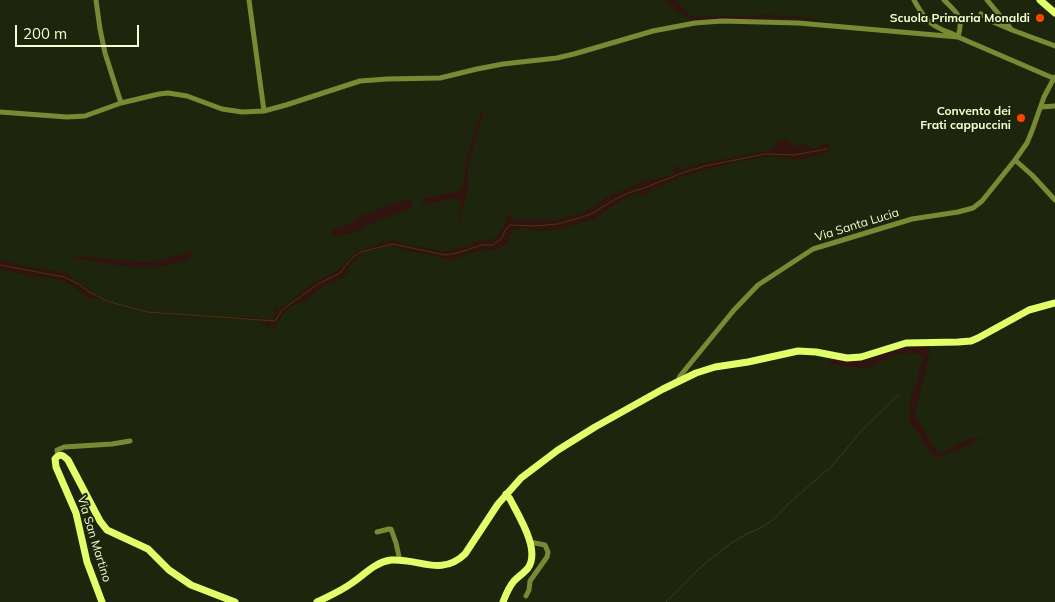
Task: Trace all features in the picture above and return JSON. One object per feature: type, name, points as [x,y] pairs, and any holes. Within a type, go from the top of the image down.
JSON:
[{"type":"main road","points":[[1040,0],[1055,13]]},
{"type":"main road","points":[[317,602],[341,590],[378,564],[393,560],[446,566],[459,560],[506,494],[521,478],[558,450],[595,427],[696,373],[707,369],[798,351],[854,358],[906,344],[971,341],[1028,310],[1055,303]]},
{"type":"main road","points":[[58,456],[64,456],[68,460],[100,521],[107,530],[148,549],[169,570],[191,585],[235,602]]},
{"type":"main road","name":"Via San Martino","points":[[58,456],[55,459],[56,467],[73,505],[87,562],[102,602]]},
{"type":"main road","points":[[503,602],[510,587],[533,558],[530,542],[510,498],[506,494]]},
{"type":"street","points":[[96,0],[105,53],[121,103]]},
{"type":"street","points":[[249,0],[264,111]]},
{"type":"street","points":[[914,0],[927,19],[937,28],[955,34],[1054,80]]},
{"type":"street","points":[[944,0],[960,18],[961,26],[958,37]]},
{"type":"street","points":[[987,0],[1012,30]]},
{"type":"street","points":[[981,14],[991,21],[1055,46]]},
{"type":"street","points":[[0,112],[67,117],[85,116],[121,103],[168,93],[187,96],[222,108],[242,112],[264,111],[360,81],[440,78],[504,64],[557,58],[653,31],[695,23],[722,21],[798,23],[958,37]]},
{"type":"street","name":"Via Santa Lucia","points":[[678,382],[680,376],[734,310],[758,285],[813,249],[912,219],[973,208],[982,201],[1015,160],[1032,132],[1044,98],[1054,80]]},
{"type":"street","points":[[1041,107],[1055,106]]},
{"type":"street","points":[[1015,160],[1055,200]]},
{"type":"street","points":[[58,456],[57,450],[64,447],[106,445],[130,441]]},
{"type":"street","points":[[376,532],[391,529],[400,561]]},
{"type":"street","points":[[526,596],[530,581],[547,557],[548,552],[546,545],[530,542]]},
{"type":"shaded area","points":[[666,0],[676,0],[689,15],[694,17],[800,16],[836,24],[783,18],[694,20],[678,12]]},
{"type":"shaded area","points":[[481,111],[484,111],[468,167],[468,187],[458,222],[460,204],[457,198],[423,205],[422,199],[462,189],[467,158]]},
{"type":"shaded area","points":[[786,140],[795,147],[805,144],[816,149],[827,142],[830,146],[830,151],[809,158],[765,157],[704,170],[660,186],[646,196],[636,194],[627,197],[591,221],[556,230],[535,231],[520,228],[512,231],[505,246],[493,250],[473,252],[451,260],[410,252],[394,246],[364,253],[351,264],[350,274],[348,273],[339,280],[324,286],[305,301],[293,305],[286,310],[271,332],[274,307],[277,307],[279,310],[314,283],[337,271],[357,252],[375,245],[394,240],[399,243],[451,251],[459,247],[494,238],[502,229],[509,214],[514,219],[522,221],[557,220],[581,214],[612,194],[649,180],[673,174],[675,166],[678,164],[681,169],[771,150],[777,143]]},
{"type":"shaded area","points":[[410,199],[412,208],[380,219],[360,230],[345,235],[331,235],[334,229],[349,224],[358,218],[385,206]]},
{"type":"shaded area","points":[[192,251],[190,258],[153,267],[130,267],[74,258],[74,256],[146,262],[159,261]]},
{"type":"shaded area","points":[[0,260],[67,274],[107,300],[145,311],[219,317],[255,317],[267,320],[271,317],[271,323],[268,329],[262,322],[256,321],[145,313],[95,298],[86,298],[68,283],[0,270]]},
{"type":"shaded area","points":[[930,346],[915,416],[931,441],[942,452],[964,441],[981,437],[966,447],[936,458],[909,420],[911,393],[918,380],[919,366],[923,357],[916,353],[906,353],[863,368],[828,366],[832,358],[854,361],[866,360],[900,348]]},
{"type":"waterway","points":[[0,265],[64,277],[107,301],[147,312],[275,321],[282,310],[318,284],[340,273],[353,257],[361,252],[393,244],[445,255],[457,253],[482,245],[493,245],[501,239],[510,225],[535,226],[558,224],[579,218],[591,214],[628,193],[705,166],[765,154],[794,155],[827,149]]},
{"type":"waterway","points":[[666,602],[703,565],[731,543],[774,519],[788,504],[833,465],[861,431],[899,394]]},
{"type":"place","name":"Scuola Primaria Monaldi","points":[[1040,18]]},
{"type":"place","name":"Convento dei Frati cappuccini","points":[[1021,118]]}]
